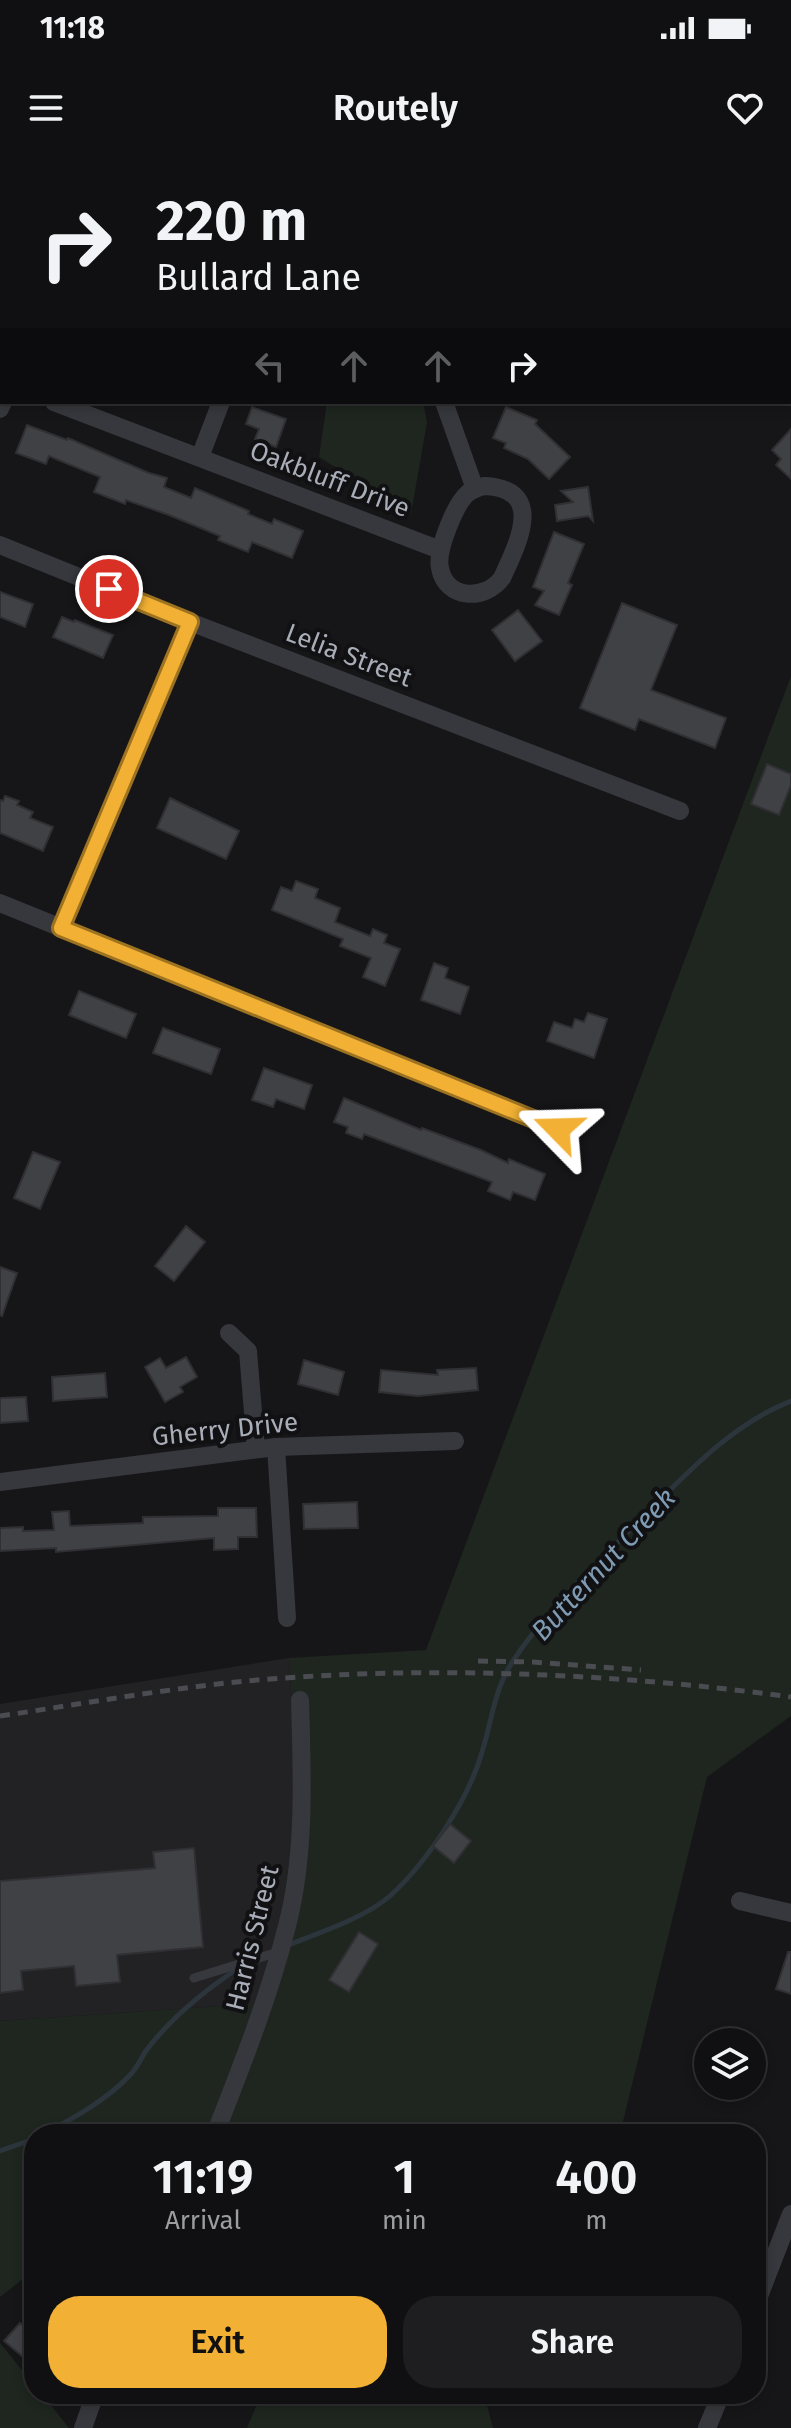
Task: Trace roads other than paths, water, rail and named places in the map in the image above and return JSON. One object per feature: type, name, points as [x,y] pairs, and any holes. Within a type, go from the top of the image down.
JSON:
[{"type":"street","name":"Oakbluff Drive","points":[[59,404],[440,550]]},
{"type":"street","points":[[200,457],[220,404]]},
{"type":"street","points":[[445,404],[475,489]]},
{"type":"street","points":[[485,486],[507,490],[521,506],[523,527],[502,578],[489,591],[479,594],[457,591],[442,576],[439,565],[440,550],[461,501],[475,489],[485,486]]},
{"type":"street","name":"Lelia Street","points":[[0,545],[190,622],[680,811]]},
{"type":"street","points":[[61,928],[190,622]]},
{"type":"street","points":[[0,903],[558,1129]]},
{"type":"street","points":[[229,1333],[248,1351],[256,1449]]},
{"type":"street","name":"Gherry Drive","points":[[0,1482],[276,1447],[455,1441]]},
{"type":"street","points":[[276,1447],[287,1618]]},
{"type":"street","name":"Harris Street","points":[[219,2124],[261,2015],[288,1924],[298,1859],[302,1772],[300,1700]]},
{"type":"street","points":[[740,1901],[791,1913]]},
{"type":"street","points":[[766,2278],[791,2214]]},
{"type":"street","points":[[83,2428],[91,2404]]},
{"type":"street","points":[[707,2428],[717,2404]]},
{"type":"lane","points":[[194,1978],[279,1952]]},
{"type":"waterway","name":"Butternut Creek","points":[[288,1945],[369,1910],[405,1881],[445,1829],[467,1790],[482,1752],[502,1683],[513,1661],[539,1625],[584,1576],[705,1457],[746,1425],[791,1401]]},
{"type":"waterway","name":"Butternut Creek","points":[[61,2124],[111,2092],[131,2074],[148,2048],[180,2013],[242,1966]]},
{"type":"waterway","name":"Butternut Creek","points":[[0,2151],[24,2143]]},
{"type":"railway","points":[[478,1661],[641,1670]]},
{"type":"railway","points":[[0,1716],[215,1684],[382,1673],[588,1677],[791,1697]]}]
